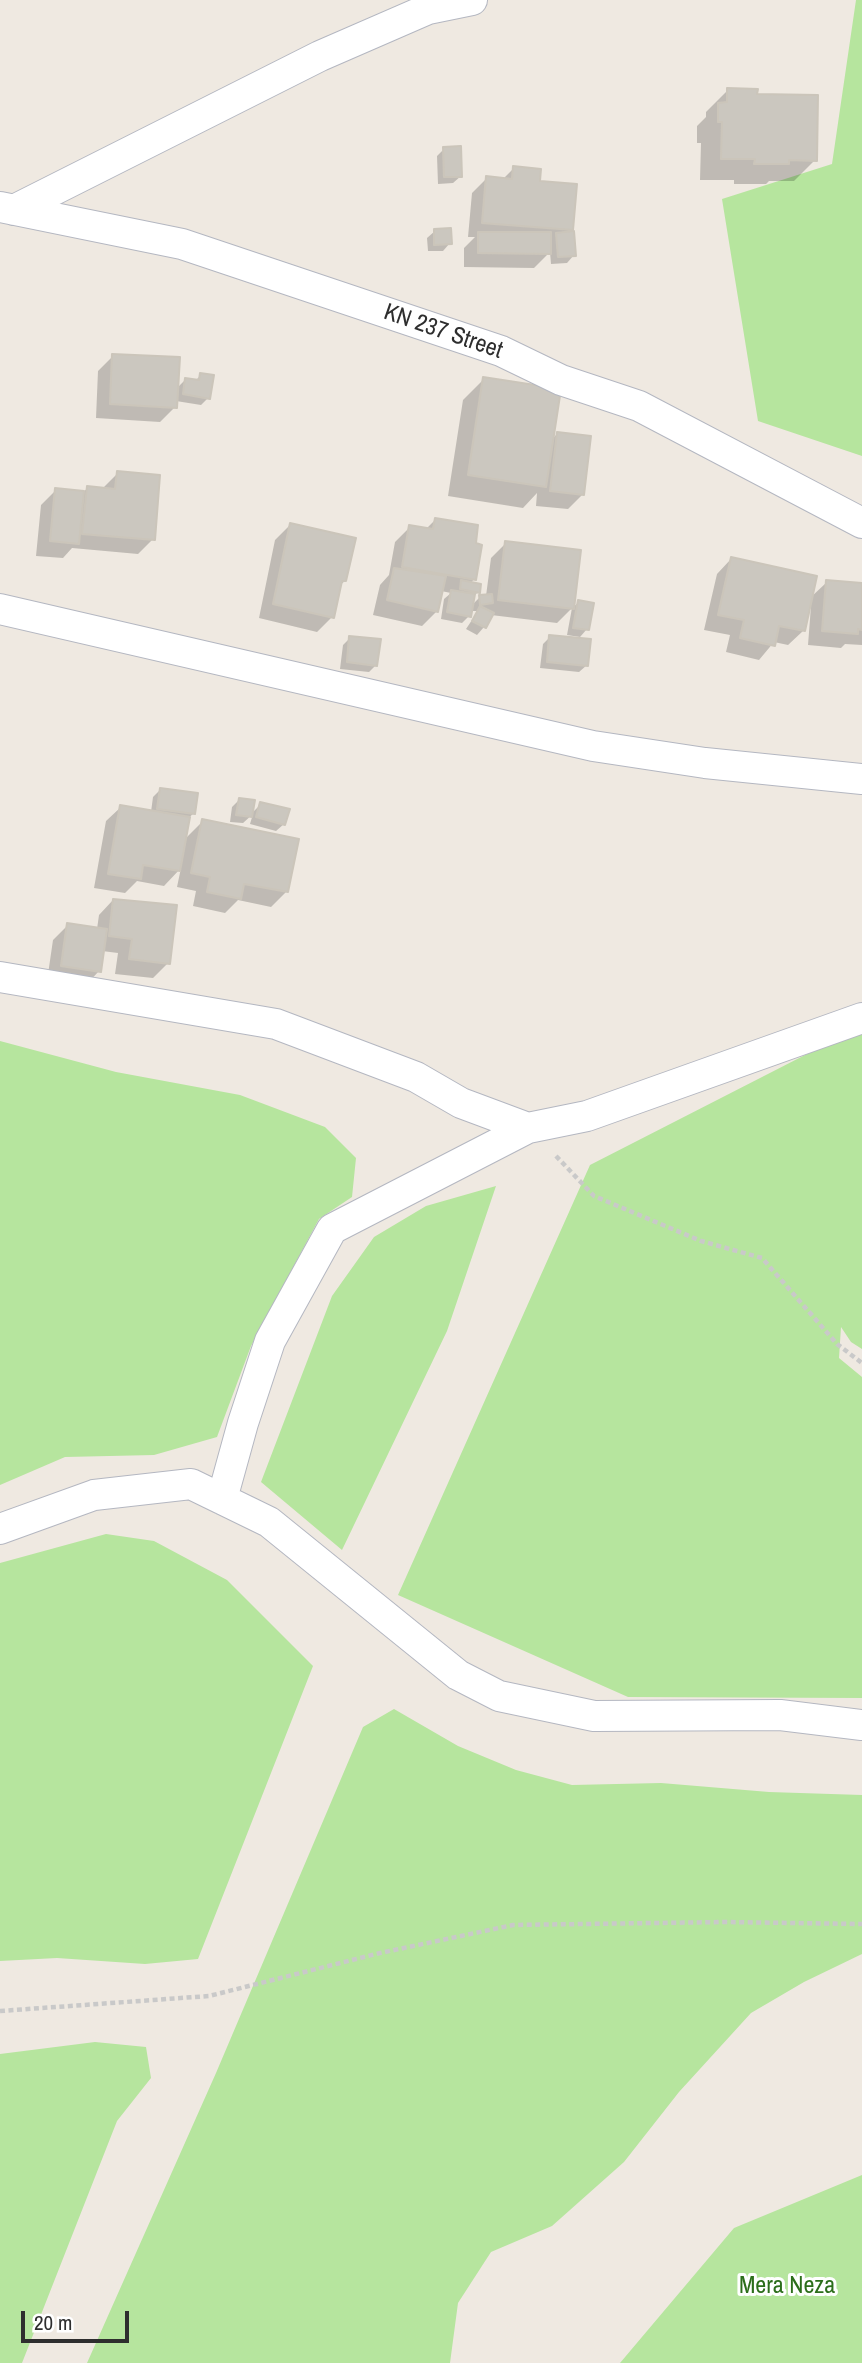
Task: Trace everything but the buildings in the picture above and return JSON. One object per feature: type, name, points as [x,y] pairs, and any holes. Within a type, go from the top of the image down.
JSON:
[{"type":"street","points":[[7,209],[320,55],[428,9],[472,0]]},
{"type":"street","name":"KN 237 Street","points":[[7,209],[182,244],[501,351],[561,380],[639,406],[862,523]]},
{"type":"street","points":[[0,609],[593,746],[705,763],[862,779]]},
{"type":"street","points":[[0,977],[276,1024],[416,1077],[461,1103],[528,1128]]},
{"type":"street","points":[[222,1499],[270,1341],[332,1229],[528,1128],[587,1116],[862,1018]]},
{"type":"street","points":[[0,1529],[94,1494],[191,1484],[269,1522],[458,1675],[499,1696],[594,1716],[780,1715],[862,1725]]},
{"type":"path","points":[[528,1128],[594,1196],[701,1241],[762,1258],[837,1344],[862,1363]]},
{"type":"path","points":[[0,2011],[209,1996],[380,1953],[513,1925],[725,1922],[862,1924]]},
{"type":"green space","points":[[856,0],[862,0],[862,456],[758,421],[722,199],[832,164]]},
{"type":"green space","points":[[862,1030],[862,1349],[851,1342],[841,1327],[839,1358],[862,1377],[862,1698],[628,1697],[398,1595],[590,1165],[807,1054]]},
{"type":"green space","points":[[0,1041],[116,1072],[240,1095],[325,1127],[356,1158],[352,1197],[319,1219],[251,1346],[217,1437],[154,1455],[65,1457],[0,1485]]},
{"type":"green space","points":[[496,1186],[447,1331],[342,1550],[261,1482],[332,1296],[374,1237],[426,1206]]},
{"type":"green space","points":[[106,1534],[154,1541],[227,1580],[313,1666],[198,1959],[145,1964],[57,1958],[0,1961],[0,1563]]},
{"type":"green space","points":[[394,1709],[458,1746],[516,1770],[572,1785],[661,1783],[769,1792],[862,1795],[862,1954],[804,1982],[751,2013],[679,2092],[624,2162],[552,2226],[491,2252],[458,2303],[450,2363],[87,2363],[216,2073],[363,1727]]},
{"type":"green space","points":[[95,2042],[146,2047],[151,2078],[117,2121],[22,2363],[0,2363],[0,2054]]},
{"type":"green space","name":"Mera Neza","points":[[862,2175],[862,2363],[620,2363],[734,2228]]}]
